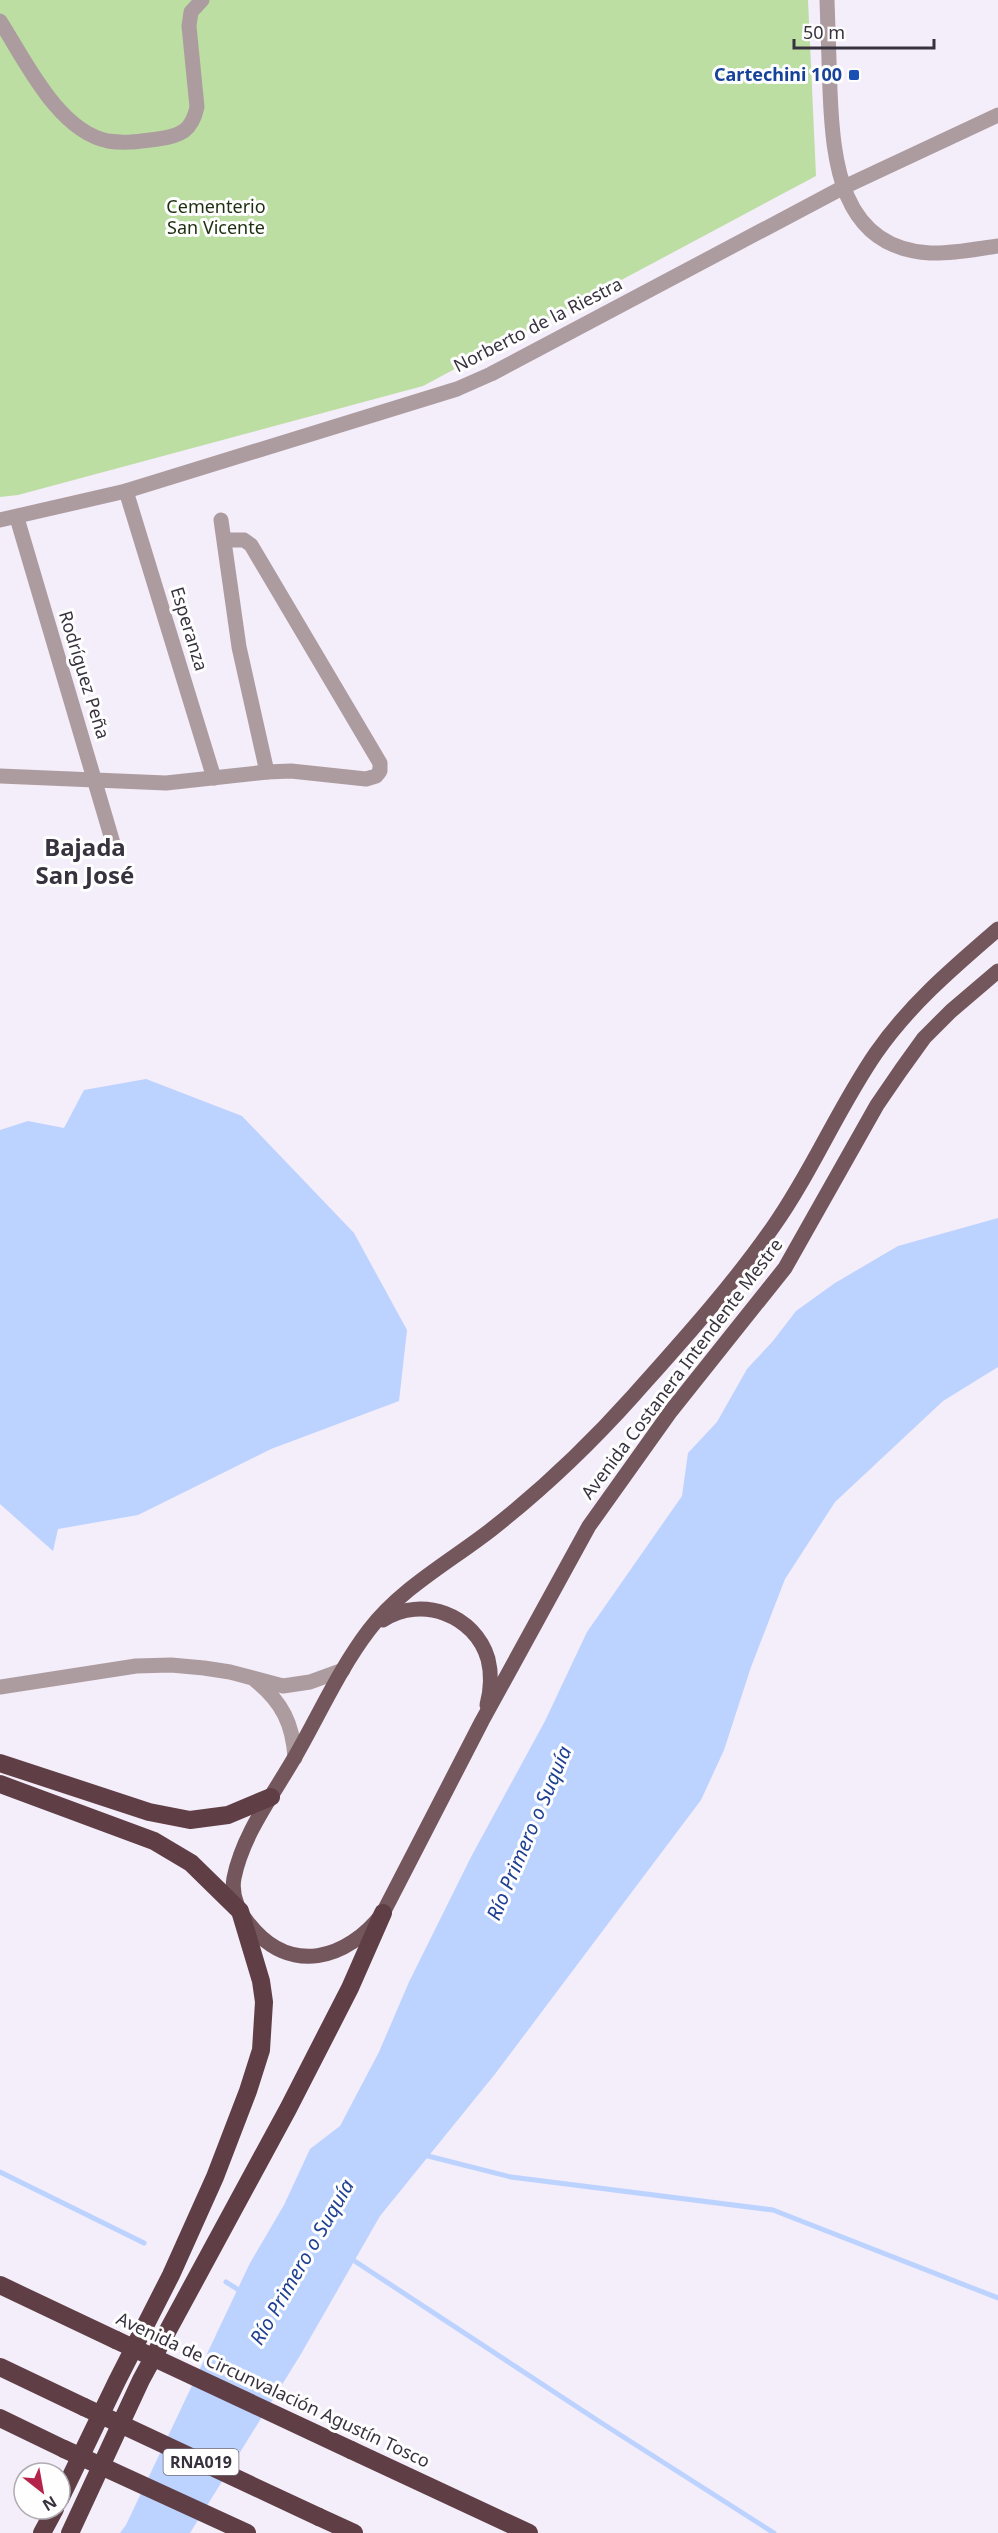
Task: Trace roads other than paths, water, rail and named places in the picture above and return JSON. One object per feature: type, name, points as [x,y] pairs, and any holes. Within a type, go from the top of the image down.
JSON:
[{"type":"highway","points":[[0,1763],[149,1812],[190,1820],[228,1815],[271,1797]]},
{"type":"highway","points":[[0,1784],[101,1820],[171,1850],[191,1863],[240,1911],[261,1981],[264,2002],[261,2050],[254,2074],[192,2232],[72,2475]]},
{"type":"highway","points":[[70,2533],[141,2380],[288,2109],[350,1988],[383,1913]]},
{"type":"highway","name":"Avenida de Circunvalación Agustín Tosco","points":[[1,2285],[529,2533]]},
{"type":"highway","name":"RNA019","points":[[0,2367],[354,2533]]},
{"type":"highway","points":[[0,2418],[247,2533]]},
{"type":"main road","name":"Avenida Costanera Intendente Mestre","points":[[998,929],[945,975],[901,1019],[855,1086],[795,1195],[774,1227],[641,1388],[604,1427],[527,1500],[392,1604],[367,1633],[343,1670],[271,1797],[239,1861],[233,1887],[240,1911],[266,1941],[287,1952],[310,1957],[333,1952],[358,1940],[370,1930],[383,1913],[482,1721],[589,1526],[671,1411],[785,1268],[820,1210],[877,1105],[924,1038],[951,1011],[998,971]]},
{"type":"main road","points":[[367,1633],[386,1618],[412,1608],[427,1608],[446,1613],[469,1628],[484,1649],[490,1672],[490,1695],[482,1721]]},
{"type":"street","points":[[0,21],[51,100],[63,114],[90,134],[106,140],[127,143],[177,136],[189,127],[195,118],[197,107],[189,26],[191,12],[202,0]]},
{"type":"street","points":[[827,0],[832,132],[842,188],[859,220],[873,234],[897,246],[930,253],[998,246]]},
{"type":"street","name":"Norberto de la Riestra","points":[[0,520],[17,518],[126,491],[424,400],[465,385],[491,374],[842,188],[998,114]]},
{"type":"street","name":"Esperanza","points":[[126,491],[214,778]]},
{"type":"street","name":"Rodríguez Peña","points":[[17,518],[113,843]]},
{"type":"street","points":[[221,520],[242,663],[267,772]]},
{"type":"street","points":[[0,776],[166,783],[291,771],[366,779],[375,776],[380,771],[380,763],[251,545],[244,540],[225,540]]},
{"type":"street","points":[[0,1687],[136,1666],[171,1665],[230,1672],[253,1680],[283,1686],[298,1686],[343,1670]]},
{"type":"street","points":[[253,1680],[268,1692],[287,1717],[295,1758]]},
{"type":"water","points":[[146,1079],[242,1116],[354,1233],[407,1330],[399,1401],[271,1449],[138,1515],[58,1529],[53,1551],[0,1504],[0,1130],[28,1121],[64,1128],[84,1090]]},
{"type":"water","name":"Río Primero o Suquía","points":[[998,1218],[998,1367],[943,1401],[835,1502],[785,1579],[751,1667],[724,1750],[701,1800],[495,2074],[380,2216],[301,2354],[190,2533],[120,2533],[126,2525],[250,2263],[284,2205],[310,2149],[340,2126],[379,2052],[409,1982],[471,1857],[545,1721],[587,1632],[682,1496],[688,1453],[717,1422],[747,1369],[796,1311],[835,1283],[898,1246]]},
{"type":"waterway","points":[[424,2155],[511,2177],[773,2210],[998,2298]]},
{"type":"waterway","points":[[0,2172],[144,2243]]},
{"type":"waterway","points":[[350,2258],[774,2533]]},
{"type":"waterway","points":[[226,2282],[242,2292]]},
{"type":"place","name":"Cartechini 100","points":[[854,75]]},
{"type":"district","name":"Bajada San José","points":[[85,862]]},
{"type":"park label","name":"Cementerio San Vicente","points":[[216,217]]}]
